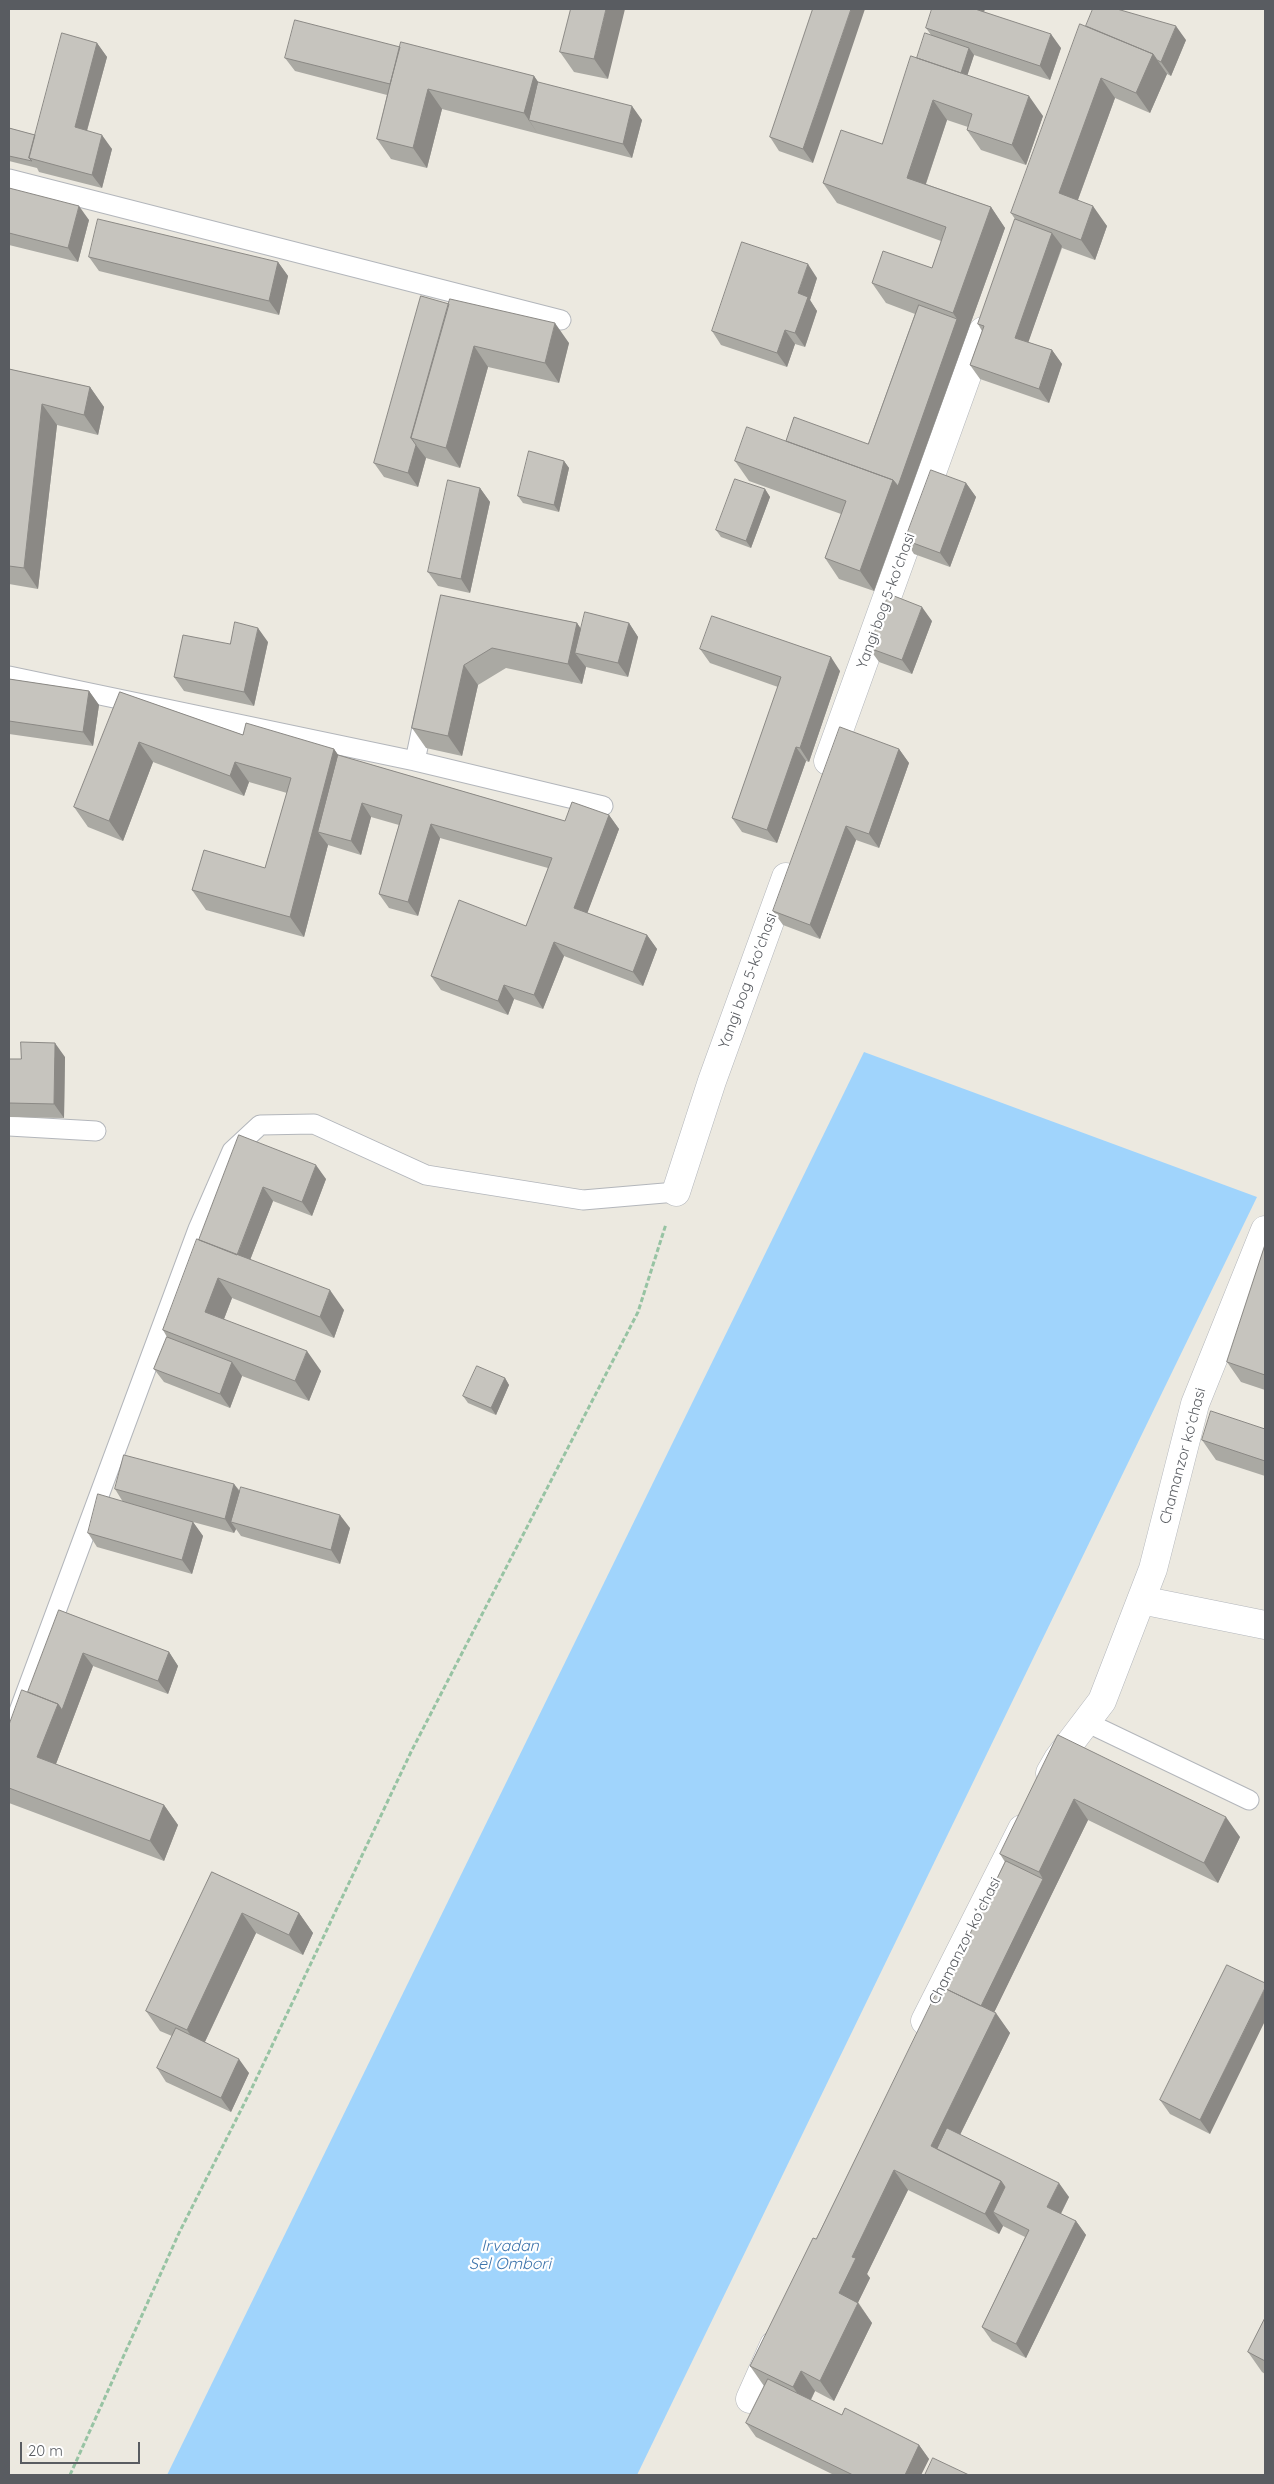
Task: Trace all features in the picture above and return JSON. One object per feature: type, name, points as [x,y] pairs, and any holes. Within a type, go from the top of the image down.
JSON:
[{"type":"street","name":"Yangi bog 5-koʼchasi","points":[[820,783],[992,307]]},
{"type":"street","name":"Yangi bog 5-koʼchasi","points":[[676,1192],[712,1081],[793,858]]},
{"type":"street","name":"Chamanzor koʻchasi","points":[[915,2040],[1058,1759],[1102,1701],[1153,1569],[1194,1404],[1265,1230]]},
{"type":"street","points":[[1141,1600],[1265,1625]]},
{"type":"street","points":[[750,2399],[787,2318]]},
{"type":"lane","points":[[9,179],[561,320]]},
{"type":"lane","points":[[9,676],[414,761],[604,806]]},
{"type":"lane","points":[[414,761],[429,693]]},
{"type":"lane","points":[[9,1738],[198,1229],[232,1151],[260,1125],[314,1124],[426,1175],[583,1200],[676,1192]]},
{"type":"lane","points":[[9,1126],[96,1131]]},
{"type":"lane","points":[[1086,1722],[1249,1800]]},
{"type":"path","points":[[70,2475],[179,2233],[250,2092],[411,1752],[638,1312],[676,1192]]},
{"type":"water","name":"Irvadan Sel Ombori","points":[[864,1052],[1257,1197],[637,2475],[167,2475]]},
{"type":"building","points":[[571,9],[606,9],[594,59],[560,52]]},
{"type":"building","points":[[813,9],[851,9],[803,149],[770,137]]},
{"type":"building","points":[[932,9],[975,9],[1051,34],[1040,66],[926,28]]},
{"type":"building","points":[[1093,9],[1117,9],[1176,26],[1161,62],[1153,54],[1086,26]]},
{"type":"building","points":[[295,20],[400,47],[390,84],[285,58]]},
{"type":"building","points":[[1080,24],[1153,54],[1136,93],[1101,78],[1059,193],[1093,206],[1081,240],[1011,213]]},
{"type":"building","points":[[62,33],[97,43],[75,127],[102,135],[92,175],[29,158]]},
{"type":"building","points":[[925,33],[969,48],[961,73],[917,58]]},
{"type":"building","points":[[401,42],[534,76],[524,113],[428,89],[413,148],[377,139]]},
{"type":"building","points":[[911,56],[1029,96],[1012,145],[967,130],[972,114],[933,100],[907,178],[991,207],[953,313],[872,283],[883,251],[932,268],[946,227],[823,183],[841,130],[882,144]]},
{"type":"building","points":[[538,82],[632,106],[623,144],[529,120]]},
{"type":"building","points":[[9,128],[35,135],[29,158],[32,161],[9,156]]},
{"type":"building","points":[[9,188],[79,206],[68,248],[9,233]]},
{"type":"building","points":[[98,219],[278,262],[269,301],[89,257]]},
{"type":"building","points":[[1015,219],[1052,233],[1015,338],[1052,350],[1039,389],[970,365],[984,326],[978,324]]},
{"type":"building","points":[[742,242],[808,264],[798,293],[808,297],[795,333],[785,330],[777,353],[712,331]]},
{"type":"building","points":[[421,296],[449,304],[411,438],[416,445],[408,473],[374,463]]},
{"type":"building","points":[[450,299],[555,323],[545,363],[474,346],[446,448],[411,438]]},
{"type":"building","points":[[919,305],[957,319],[898,486],[893,480],[786,441],[794,417],[868,444]]},
{"type":"building","points":[[9,369],[90,387],[84,415],[42,404],[24,568],[9,566]]},
{"type":"building","points":[[747,427],[893,480],[860,571],[825,558],[846,501],[735,461]]},
{"type":"building","points":[[529,451],[564,461],[554,505],[518,496]]},
{"type":"building","points":[[931,470],[966,483],[940,553],[905,540]]},
{"type":"building","points":[[735,479],[765,489],[746,541],[716,530]]},
{"type":"building","points":[[448,480],[480,488],[461,579],[428,572]]},
{"type":"building","points":[[889,594],[922,607],[902,660],[869,648]]},
{"type":"building","points":[[441,595],[577,623],[568,664],[492,648],[464,665],[448,736],[412,728]]},
{"type":"building","points":[[585,612],[629,623],[618,663],[575,653]]},
{"type":"building","points":[[712,616],[831,657],[800,748],[796,747],[767,830],[732,818],[781,677],[700,649]]},
{"type":"building","points":[[235,622],[258,628],[244,692],[174,677],[183,635],[230,644]]},
{"type":"building","points":[[9,679],[89,691],[83,732],[9,721]]},
{"type":"building","points":[[120,692],[243,735],[246,723],[334,749],[290,917],[192,890],[204,850],[265,868],[291,778],[235,762],[230,776],[139,742],[109,821],[74,807]]},
{"type":"building","points":[[840,727],[899,749],[869,834],[846,826],[810,925],[773,911]]},
{"type":"building","points":[[338,755],[565,821],[572,802],[609,815],[574,908],[647,935],[633,972],[554,942],[534,995],[504,985],[498,1001],[431,976],[459,900],[526,926],[552,858],[431,824],[408,902],[379,894],[402,815],[362,803],[351,841],[318,832]]},
{"type":"building","points":[[21,1042],[55,1043],[54,1104],[9,1103],[9,1059],[21,1059]]},
{"type":"building","points":[[239,1135],[316,1165],[302,1202],[263,1187],[237,1255],[199,1240]]},
{"type":"building","points":[[197,1239],[330,1290],[320,1317],[218,1278],[205,1312],[307,1351],[295,1381],[163,1330]]},
{"type":"building","points":[[1265,1245],[1265,1375],[1227,1362]]},
{"type":"building","points":[[167,1337],[232,1362],[220,1394],[154,1369]]},
{"type":"building","points":[[477,1366],[505,1378],[491,1408],[463,1396]]},
{"type":"building","points":[[1211,1411],[1265,1429],[1265,1461],[1202,1440]]},
{"type":"building","points":[[124,1455],[234,1484],[225,1519],[115,1489]]},
{"type":"building","points":[[241,1487],[340,1515],[331,1550],[231,1522]]},
{"type":"building","points":[[98,1494],[193,1522],[182,1560],[88,1533]]},
{"type":"building","points":[[59,1610],[169,1652],[158,1681],[83,1653],[62,1710],[58,1704],[28,1692]]},
{"type":"building","points":[[22,1690],[58,1704],[37,1757],[164,1805],[150,1841],[9,1788],[9,1725]]},
{"type":"building","points":[[1058,1735],[1226,1817],[1204,1863],[1074,1799],[1039,1872],[1000,1854]]},
{"type":"building","points":[[1006,1861],[1043,1879],[981,2006],[944,1988]]},
{"type":"building","points":[[212,1872],[299,1913],[289,1935],[242,1913],[187,2030],[146,2011]]},
{"type":"building","points":[[1227,1965],[1265,1983],[1265,1988],[1200,2120],[1160,2100]]},
{"type":"building","points":[[940,1986],[996,2013],[931,2146],[1001,2181],[985,2214],[894,2170],[852,2257],[856,2258],[839,2293],[858,2303],[820,2381],[801,2371],[793,2387],[750,2366],[813,2238],[816,2239]]},
{"type":"building","points":[[176,2028],[239,2059],[221,2098],[157,2068]]},
{"type":"building","points":[[947,2128],[1059,2183],[1047,2207],[1076,2221],[1016,2344],[982,2327],[1029,2230],[993,2212],[1005,2187],[1001,2181],[937,2149]]},
{"type":"building","points":[[1265,2318],[1265,2361],[1248,2352]]},
{"type":"building","points":[[768,2379],[842,2415],[845,2408],[919,2445],[905,2475],[853,2475],[746,2423]]},
{"type":"building","points":[[933,2458],[969,2475],[925,2475]]}]
